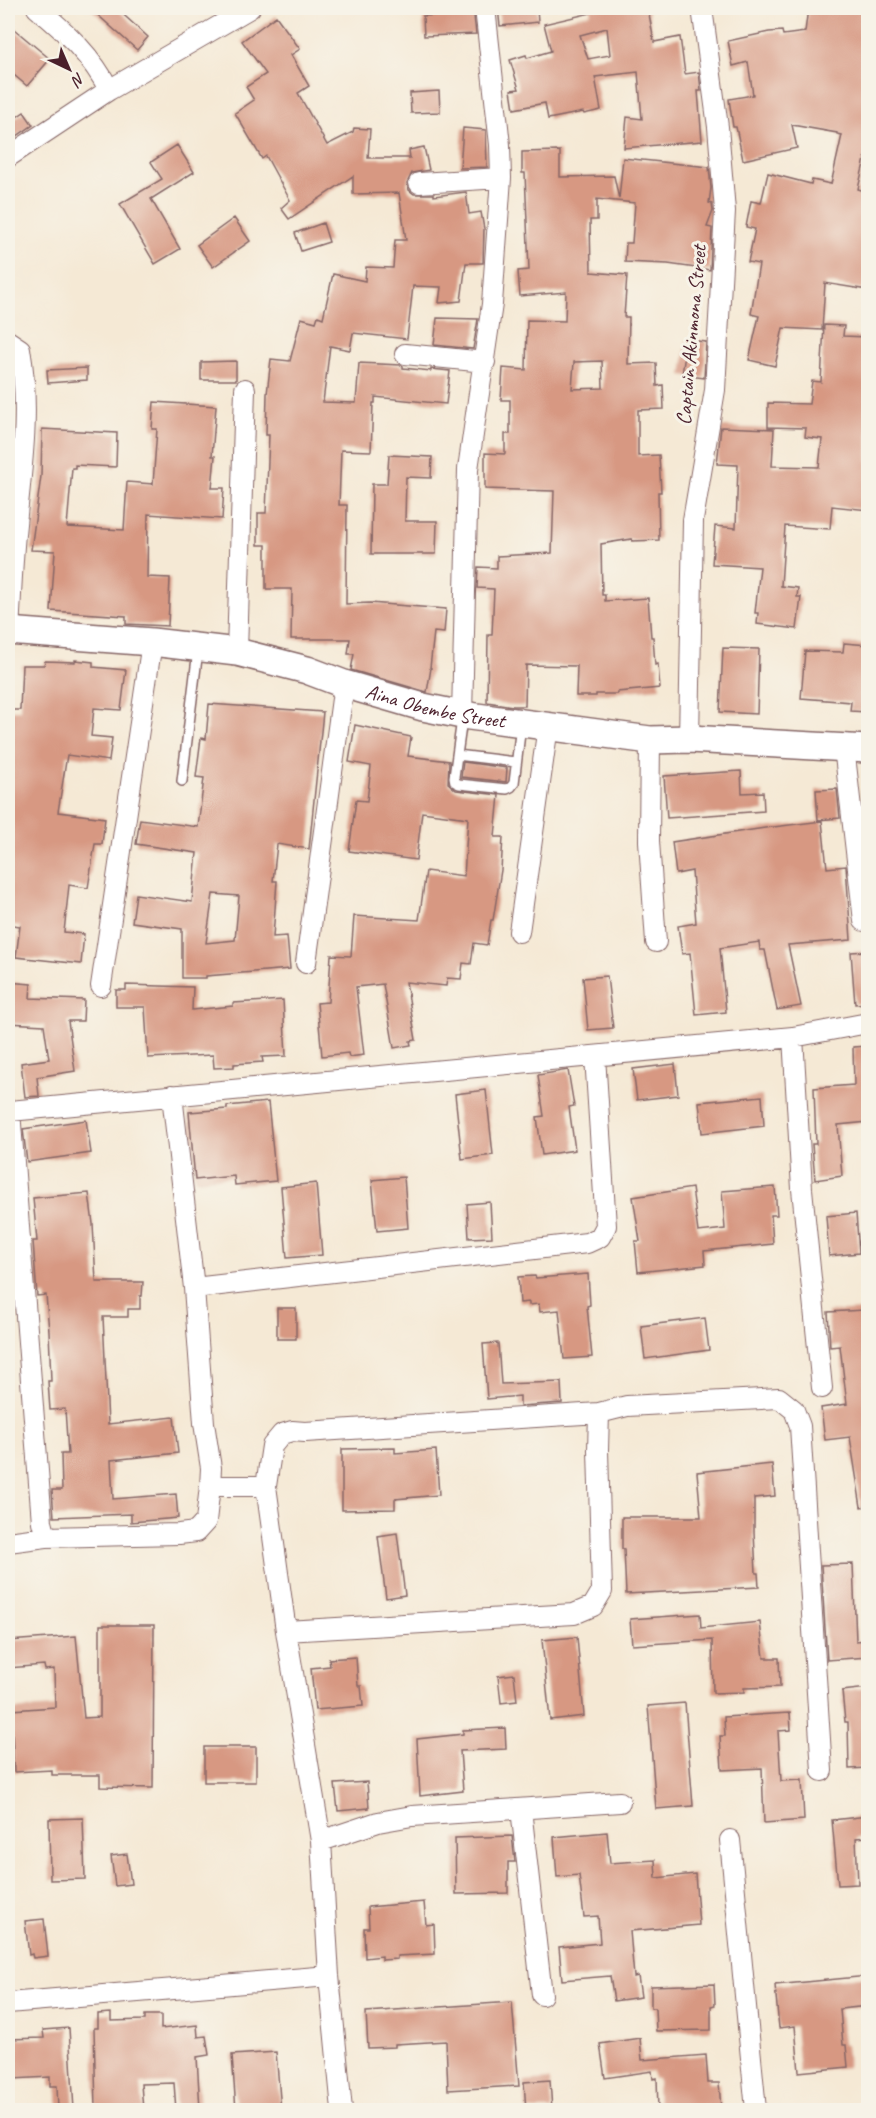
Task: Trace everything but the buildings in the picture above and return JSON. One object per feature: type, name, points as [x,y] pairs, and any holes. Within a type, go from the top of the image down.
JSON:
[{"type":"street","points":[[37,8],[62,28],[103,78],[109,90]]},
{"type":"street","points":[[8,157],[109,90],[250,8]]},
{"type":"street","points":[[462,715],[468,469],[492,304],[501,178],[500,145],[485,8]]},
{"type":"street","name":"Captain Akinmona Street","points":[[689,739],[693,520],[715,390],[725,211],[718,127],[702,8]]},
{"type":"street","points":[[419,183],[501,178]]},
{"type":"street","points":[[8,341],[20,349],[26,414],[8,631]]},
{"type":"street","points":[[405,354],[485,362]]},
{"type":"street","points":[[237,652],[245,389]]},
{"type":"street","name":"Aina Obembe Street","points":[[8,631],[152,642],[237,652],[307,670],[423,708],[462,715],[650,740],[689,739],[856,748]]},
{"type":"street","points":[[101,986],[152,642]]},
{"type":"street","points":[[306,963],[344,684]]},
{"type":"street","points":[[519,932],[548,726]]},
{"type":"street","points":[[650,740],[649,841],[656,942]]},
{"type":"street","points":[[856,748],[864,921]]},
{"type":"street","points":[[46,1537],[42,1522],[9,1111],[793,1037],[868,1023]]},
{"type":"street","points":[[793,1037],[802,1189],[822,1388]]},
{"type":"street","points":[[194,1288],[575,1245],[600,1237],[606,1226],[595,1056]]},
{"type":"street","points":[[8,1542],[46,1537],[178,1534],[196,1532],[206,1521],[211,1468],[204,1423],[194,1288],[172,1095]]},
{"type":"street","points":[[342,2110],[329,1976],[321,1841],[286,1631],[266,1486],[273,1446],[282,1434],[292,1431],[599,1413],[627,1407],[779,1398],[794,1410],[800,1426],[822,1771]]},
{"type":"street","points":[[286,1631],[574,1614],[593,1606],[602,1591],[599,1413]]},
{"type":"street","points":[[210,1486],[266,1486]]},
{"type":"street","points":[[321,1841],[378,1822],[412,1816],[620,1802]]},
{"type":"street","points":[[521,1809],[542,1995]]},
{"type":"street","points":[[730,1840],[756,2110]]},
{"type":"street","points":[[8,2003],[329,1976]]},
{"type":"lane","points":[[182,781],[198,648]]},
{"type":"lane","points":[[462,715],[454,777],[455,782],[459,784],[507,789],[512,787],[521,723]]},
{"type":"lane","points":[[457,755],[516,762]]}]
